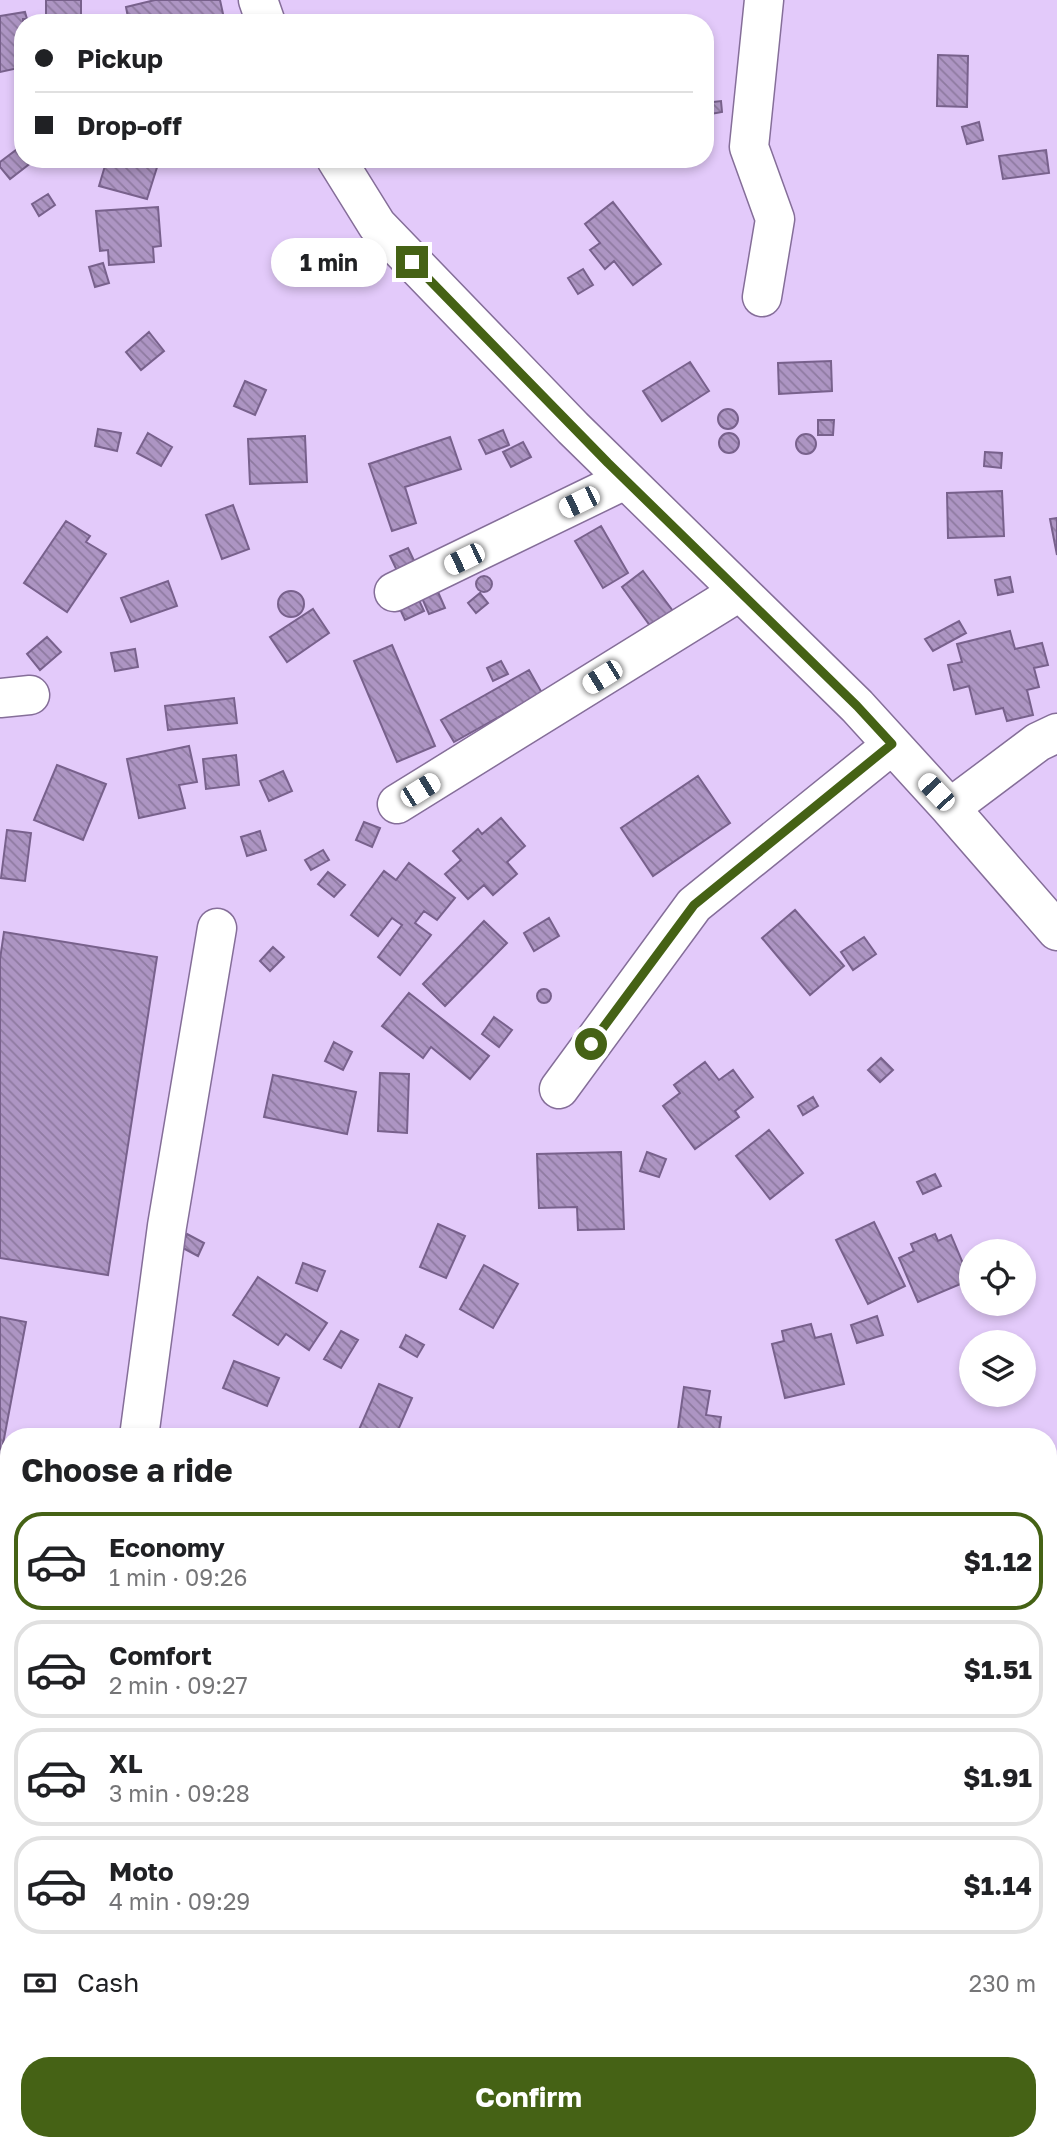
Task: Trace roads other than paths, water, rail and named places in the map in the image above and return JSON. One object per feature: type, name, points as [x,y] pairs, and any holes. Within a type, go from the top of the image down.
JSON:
[{"type":"street","points":[[762,296],[775,219],[748,147],[764,0]]},
{"type":"street","points":[[342,168],[377,225],[625,480],[857,706],[1057,931]]},
{"type":"street","points":[[394,593],[625,480]]},
{"type":"street","points":[[397,804],[739,592]]},
{"type":"street","points":[[950,808],[1038,742],[1057,733]]},
{"type":"street","points":[[559,1089],[694,905],[892,744]]},
{"type":"street","points":[[140,1428],[167,1226],[217,928]]}]
